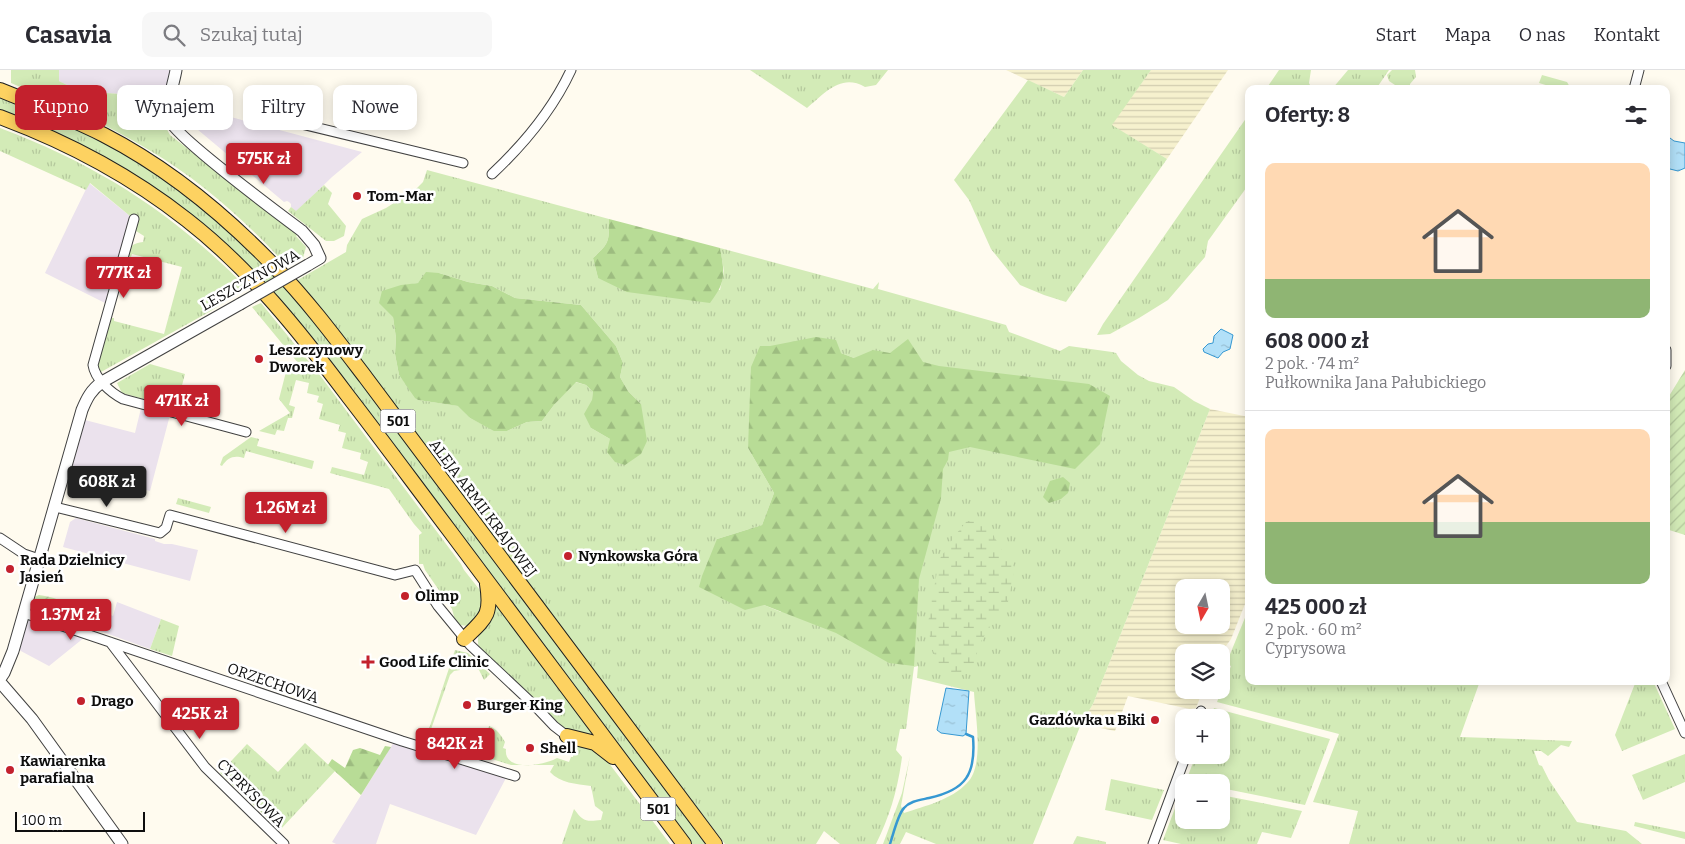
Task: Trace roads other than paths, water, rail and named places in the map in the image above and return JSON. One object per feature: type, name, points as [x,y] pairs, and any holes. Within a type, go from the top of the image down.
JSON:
[{"type":"main road","name":"ALEJA ARMII KRAJOWEJ","points":[[0,90],[106,136],[147,160],[175,179],[223,217],[275,267],[309,305],[366,378],[715,844]]},
{"type":"main road","name":"501","points":[[0,117],[75,149],[126,178],[188,220],[231,258],[270,298],[311,347],[684,844]]},
{"type":"main road","points":[[464,639],[480,623],[489,609],[490,602],[486,580]]},
{"type":"main road","points":[[567,736],[598,745],[632,774]]},
{"type":"street","name":"LESZCZYNOWA","points":[[0,681],[8,664],[24,613],[82,410],[89,394],[102,382],[320,258],[314,244],[302,231],[198,150],[171,124],[168,111],[176,70]]},
{"type":"street","points":[[492,174],[525,140],[555,100],[571,70]]},
{"type":"street","points":[[1635,85],[1639,70]]},
{"type":"street","points":[[323,129],[463,163]]},
{"type":"street","points":[[134,220],[93,365],[94,370],[102,382],[124,399],[246,432]]},
{"type":"street","points":[[55,507],[160,533],[166,528],[170,516],[395,575],[415,570],[438,606],[464,639],[554,726],[567,736]]},
{"type":"street","points":[[0,538],[24,554],[39,559]]},
{"type":"street","name":"ORZECHOWA","points":[[24,613],[402,741],[515,776]]},
{"type":"street","name":"CYPRYSOWA","points":[[110,642],[205,767],[284,844]]},
{"type":"street","points":[[0,681],[32,719],[122,844]]},
{"type":"street","points":[[1663,685],[1685,732]]},
{"type":"street","points":[[1153,844],[1183,764]]},
{"type":"water","points":[[1670,138],[1674,141],[1685,143],[1685,168],[1678,171],[1670,169]]},
{"type":"water","points":[[1221,329],[1233,335],[1230,349],[1223,352],[1218,358],[1204,352],[1203,349],[1208,344],[1213,343],[1214,336]]},
{"type":"water","points":[[946,688],[969,691],[966,734],[963,736],[941,733],[937,730]]},
{"type":"waterway","points":[[890,844],[900,815],[906,806],[915,801],[942,795],[960,785],[966,778],[973,761],[973,737],[966,734]]},
{"type":"place","name":"Tom-Mar","points":[[357,196]]},
{"type":"place","name":"Leszczynowy Dworek","points":[[259,359]]},
{"type":"place","name":"Nynkowska Góra","points":[[568,556]]},
{"type":"place","name":"Rada Dzielnicy Jasień","points":[[10,569]]},
{"type":"place","name":"Olimp","points":[[405,596]]},
{"type":"place","name":"Good Life Clinic","points":[[368,662]]},
{"type":"place","name":"Drago","points":[[81,701]]},
{"type":"place","name":"Burger King","points":[[467,705]]},
{"type":"place","name":"Gazdówka u Biki","points":[[1155,720]]},
{"type":"place","name":"Shell","points":[[530,748]]},
{"type":"place","name":"Kawiarenka parafialna","points":[[10,770]]}]
